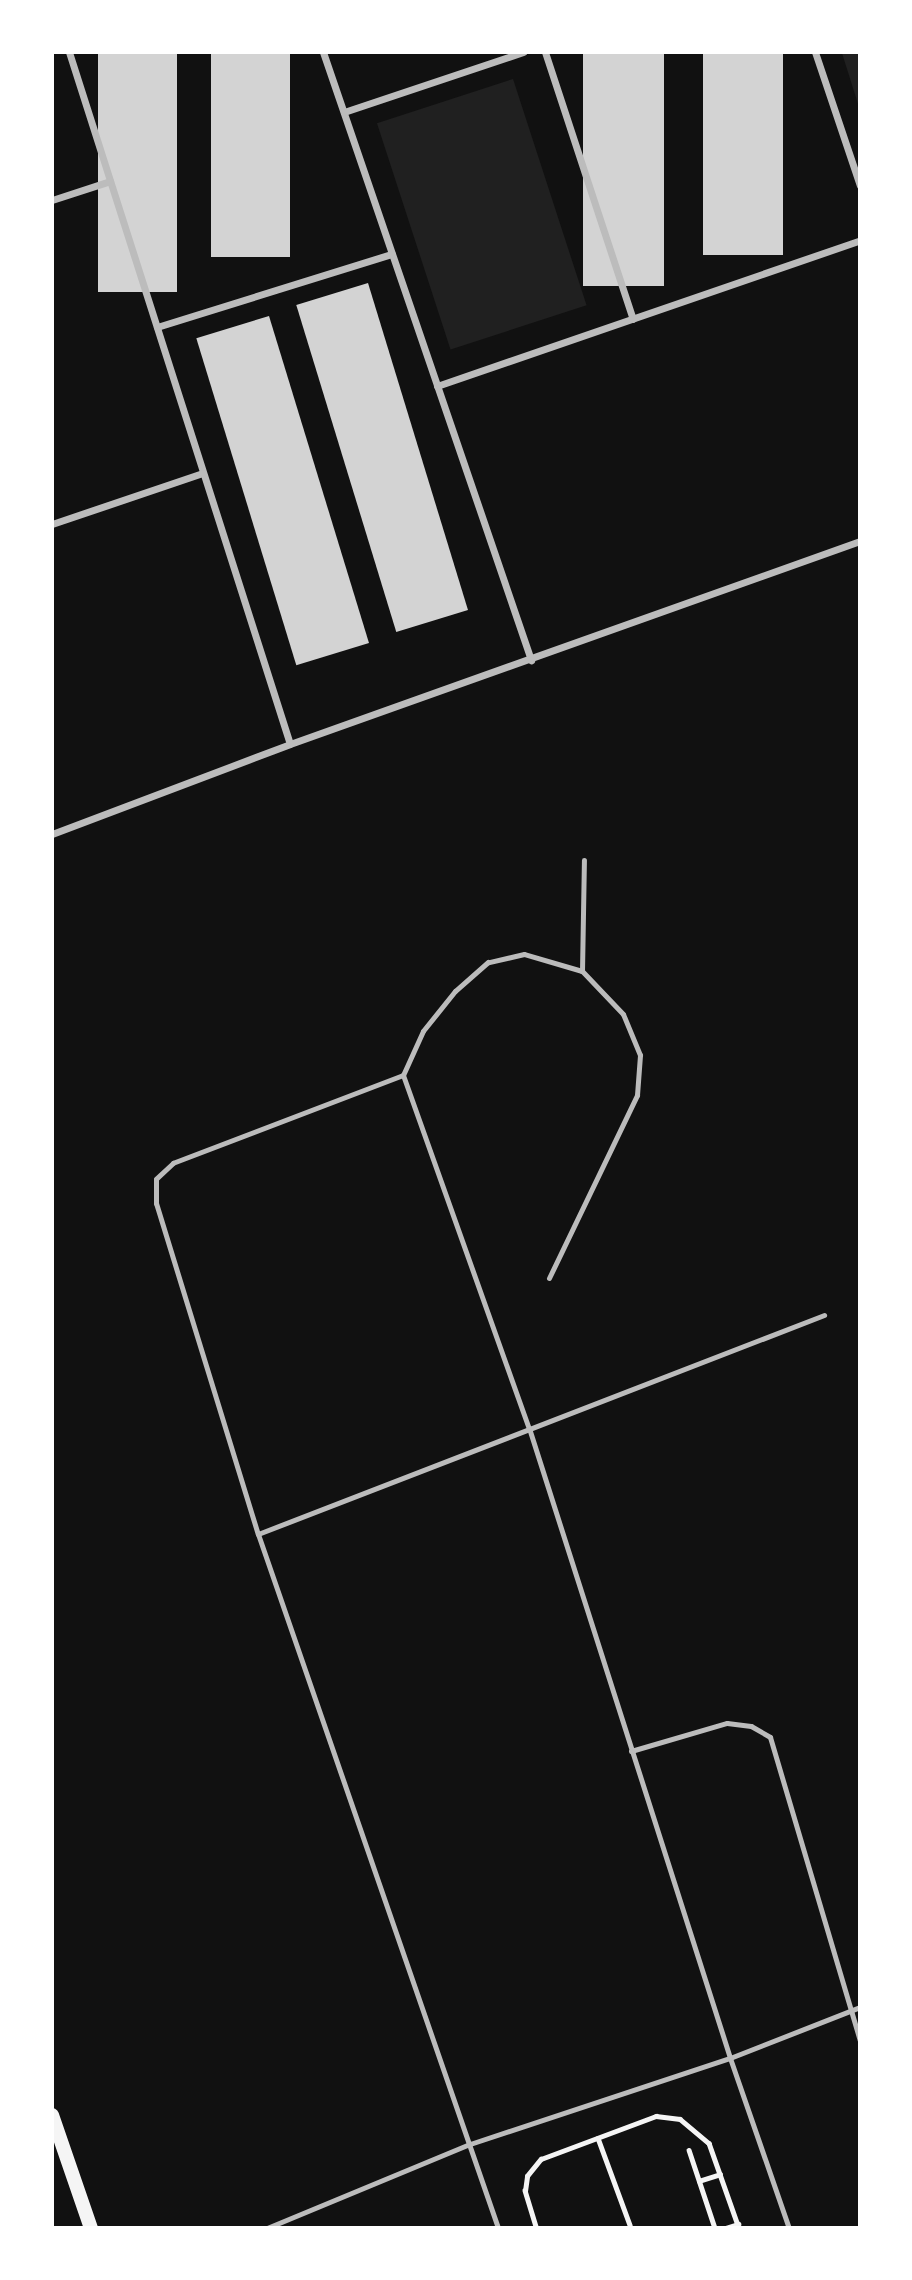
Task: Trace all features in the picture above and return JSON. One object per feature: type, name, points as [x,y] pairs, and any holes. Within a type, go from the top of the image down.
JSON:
[{"type":"main road","points":[[52,2115],[91,2228]]},
{"type":"street","points":[[69,52],[289,744]]},
{"type":"street","points":[[323,52],[531,660]]},
{"type":"street","points":[[344,112],[523,52]]},
{"type":"street","points":[[545,52],[633,319]]},
{"type":"street","points":[[815,52],[859,186]]},
{"type":"street","points":[[52,200],[110,181]]},
{"type":"street","points":[[437,386],[859,240]]},
{"type":"street","points":[[157,327],[392,254]]},
{"type":"street","points":[[52,524],[203,473]]},
{"type":"street","points":[[52,834],[289,744],[859,541]]},
{"type":"lane","points":[[582,971],[584,860]]},
{"type":"lane","points":[[550,1278],[637,1095],[640,1055],[623,1014],[582,971],[524,954],[488,961],[422,1031],[403,1075],[528,1428],[730,2058],[789,2228]]},
{"type":"lane","points":[[403,1075],[173,1163],[156,1179],[156,1203],[258,1534],[498,2228]]},
{"type":"lane","points":[[258,1534],[824,1315]]},
{"type":"lane","points":[[631,1751],[727,1723],[751,1726],[771,1737],[859,2040]]},
{"type":"lane","points":[[267,2228],[470,2144],[730,2058],[859,2007]]},
{"type":"path","points":[[536,2228],[525,2191],[527,2176],[541,2159],[656,2116],[680,2119],[709,2143],[739,2226],[726,2228]]},
{"type":"path","points":[[597,2138],[629,2225]]},
{"type":"path","points":[[689,2150],[715,2228]]},
{"type":"path","points":[[699,2181],[720,2174]]},
{"type":"path","points":[[620,2228],[629,2225],[637,2228]]},
{"type":"shaded area","points":[[842,53],[859,53],[859,107]]},
{"type":"shaded area","points":[[513,79],[587,305],[451,350],[377,123]]},
{"type":"building","points":[[98,52],[177,52],[177,292],[98,292]]},
{"type":"building","points":[[211,52],[290,52],[290,257],[211,257]]},
{"type":"building","points":[[583,52],[664,52],[664,286],[583,286]]},
{"type":"building","points":[[703,52],[783,52],[783,255],[703,255]]},
{"type":"building","points":[[368,283],[468,610],[396,632],[296,305]]},
{"type":"building","points":[[269,316],[369,643],[296,665],[196,338]]}]
